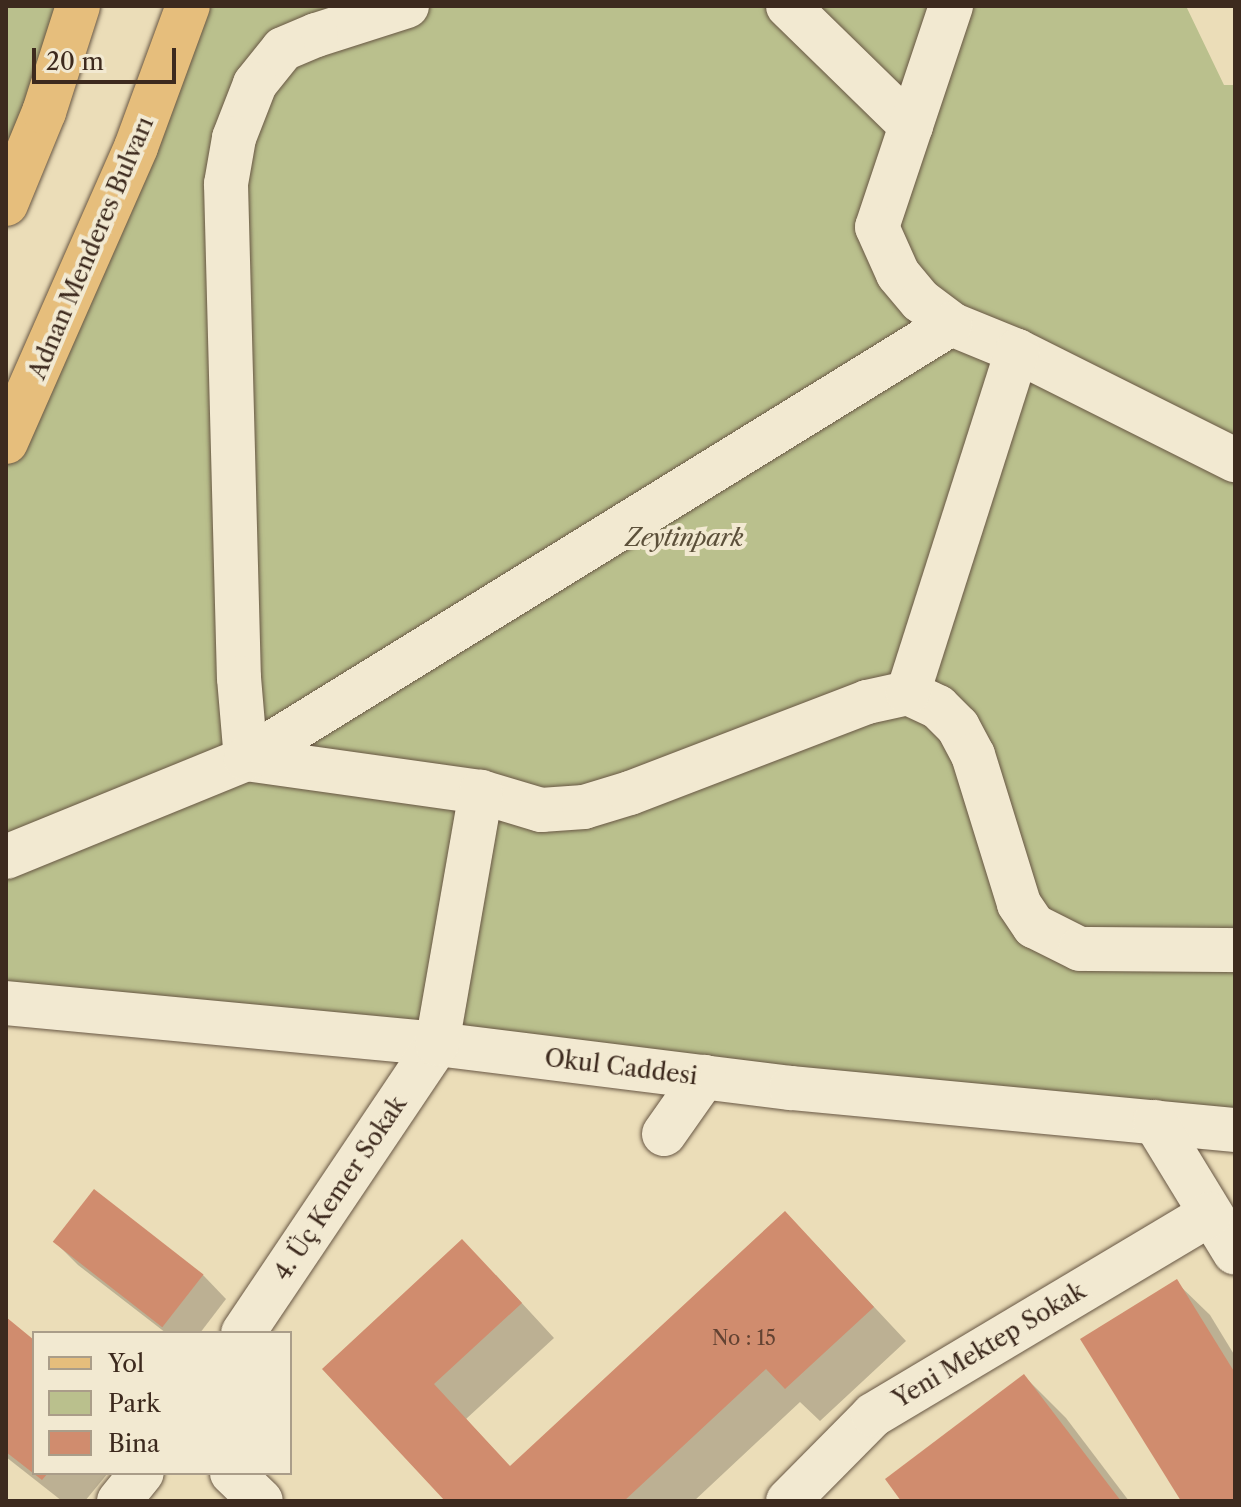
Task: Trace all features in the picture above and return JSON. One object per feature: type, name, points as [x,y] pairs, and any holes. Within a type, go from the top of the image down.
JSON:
[{"type":"main road","points":[[6,204],[44,112],[78,6]]},
{"type":"main road","name":"Adnan Menderes Bulvarı","points":[[6,442],[136,147],[188,6]]},
{"type":"street","points":[[246,759],[239,678],[226,184],[234,138],[255,84],[283,49],[316,35],[407,6]]},
{"type":"street","points":[[788,6],[911,126]]},
{"type":"street","points":[[951,6],[877,227],[898,274],[921,301],[951,324],[1017,351],[1235,460]]},
{"type":"street","points":[[6,857],[246,759],[951,324]]},
{"type":"street","points":[[908,693],[1017,351]]},
{"type":"street","points":[[246,759],[481,792],[541,810],[584,807],[630,793],[867,702],[908,693],[938,707],[958,727],[973,755],[1019,904],[1034,926],[1055,940],[1080,949],[1235,950]]},
{"type":"street","points":[[437,1044],[481,792]]},
{"type":"street","name":"Okul Caddesi","points":[[6,1003],[437,1044],[704,1077],[1235,1130]]},
{"type":"street","name":"4. Üç Kemer Sokak","points":[[244,1331],[437,1044]]},
{"type":"street","points":[[664,1134],[704,1077]]},
{"type":"street","points":[[1155,1122],[1235,1253]]},
{"type":"street","name":"Yeni Mektep Sokak","points":[[788,1501],[873,1415],[1210,1214]]},
{"type":"street","points":[[119,1501],[140,1475]]},
{"type":"street","points":[[234,1475],[261,1501]]},
{"type":"green space","points":[[6,6],[78,6],[6,204]]},
{"type":"green space","name":"Zeytinpark","points":[[188,6],[1186,6],[1224,85],[1235,85],[1235,1130],[6,1003],[6,442]]},
{"type":"building","points":[[94,1189],[204,1275],[162,1327],[53,1242]]},
{"type":"building","points":[[785,1211],[874,1307],[785,1389],[766,1369],[624,1501],[445,1501],[322,1369],[462,1239],[522,1303],[434,1384],[510,1466]]},
{"type":"building","points":[[1177,1279],[1235,1373],[1235,1501],[1181,1501],[1080,1339]]},
{"type":"building","points":[[6,1317],[32,1338],[32,1472],[6,1452]]},
{"type":"building","points":[[1024,1374],[1121,1501],[901,1501],[885,1479]]}]
